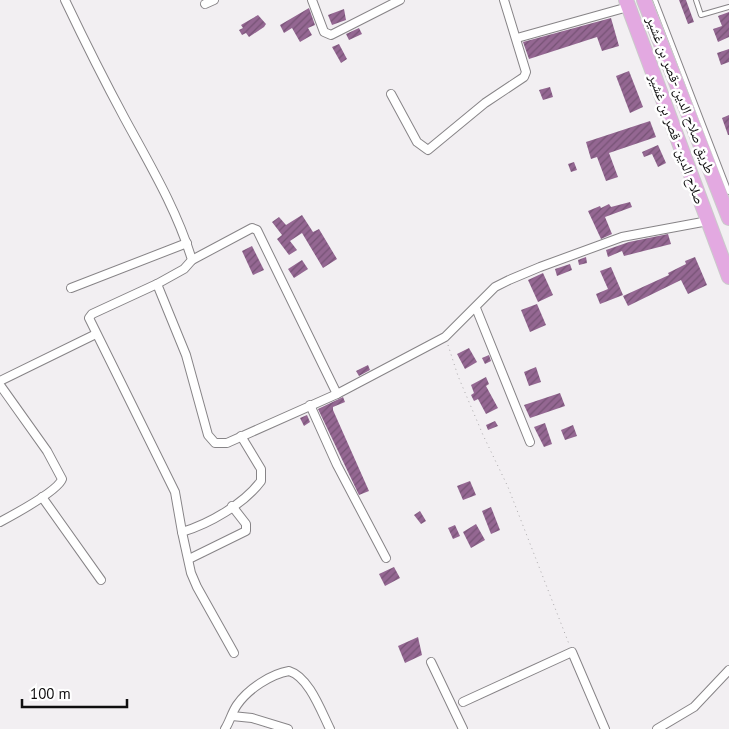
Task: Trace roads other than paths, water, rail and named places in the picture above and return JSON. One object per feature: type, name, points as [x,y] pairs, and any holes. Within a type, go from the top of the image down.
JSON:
[{"type":"highway","name":"طريق صلاح الدين -قصر بن غشير","points":[[644,0],[729,218]]},
{"type":"highway","name":"صلاح الدين - قصر بن غشير","points":[[627,4],[729,277]]},
{"type":"street","points":[[66,0],[89,50],[162,187],[187,243],[192,260]]},
{"type":"street","points":[[204,4],[214,0]]},
{"type":"street","points":[[312,0],[324,32],[331,35],[400,0]]},
{"type":"street","points":[[391,94],[417,142],[428,150],[485,104],[526,75],[517,38],[504,0]]},
{"type":"street","points":[[517,38],[627,4]]},
{"type":"street","points":[[157,284],[186,355],[208,435],[212,441],[220,443],[241,436],[336,394],[445,337],[495,287],[540,267],[622,237],[708,221]]},
{"type":"street","points":[[234,653],[191,573],[175,492],[96,334],[90,315],[157,284],[184,269],[192,260],[252,228],[257,230],[336,394]]},
{"type":"street","points":[[71,288],[187,243]]},
{"type":"street","points":[[476,308],[530,442]]},
{"type":"street","points":[[0,381],[96,334]]},
{"type":"street","points":[[0,385],[61,473],[60,483],[42,497],[0,522]]},
{"type":"street","points":[[310,405],[349,490],[386,558]]},
{"type":"street","points":[[182,532],[205,523],[232,506],[259,484],[262,476],[261,469],[241,436]]},
{"type":"street","points":[[42,497],[101,580]]},
{"type":"street","points":[[189,559],[246,531],[246,524],[232,506]]},
{"type":"street","points":[[463,702],[572,652],[605,729]]},
{"type":"street","points":[[431,662],[462,729]]},
{"type":"street","points":[[657,729],[694,707],[723,674],[729,670]]},
{"type":"street","points":[[224,729],[237,705],[256,686],[273,676],[289,671],[299,676],[307,686],[330,729]]},
{"type":"street","points":[[232,716],[259,720],[288,729]]},
{"type":"lane","points":[[655,0],[729,192]]},
{"type":"lane","points":[[696,0],[701,15],[729,7]]}]
